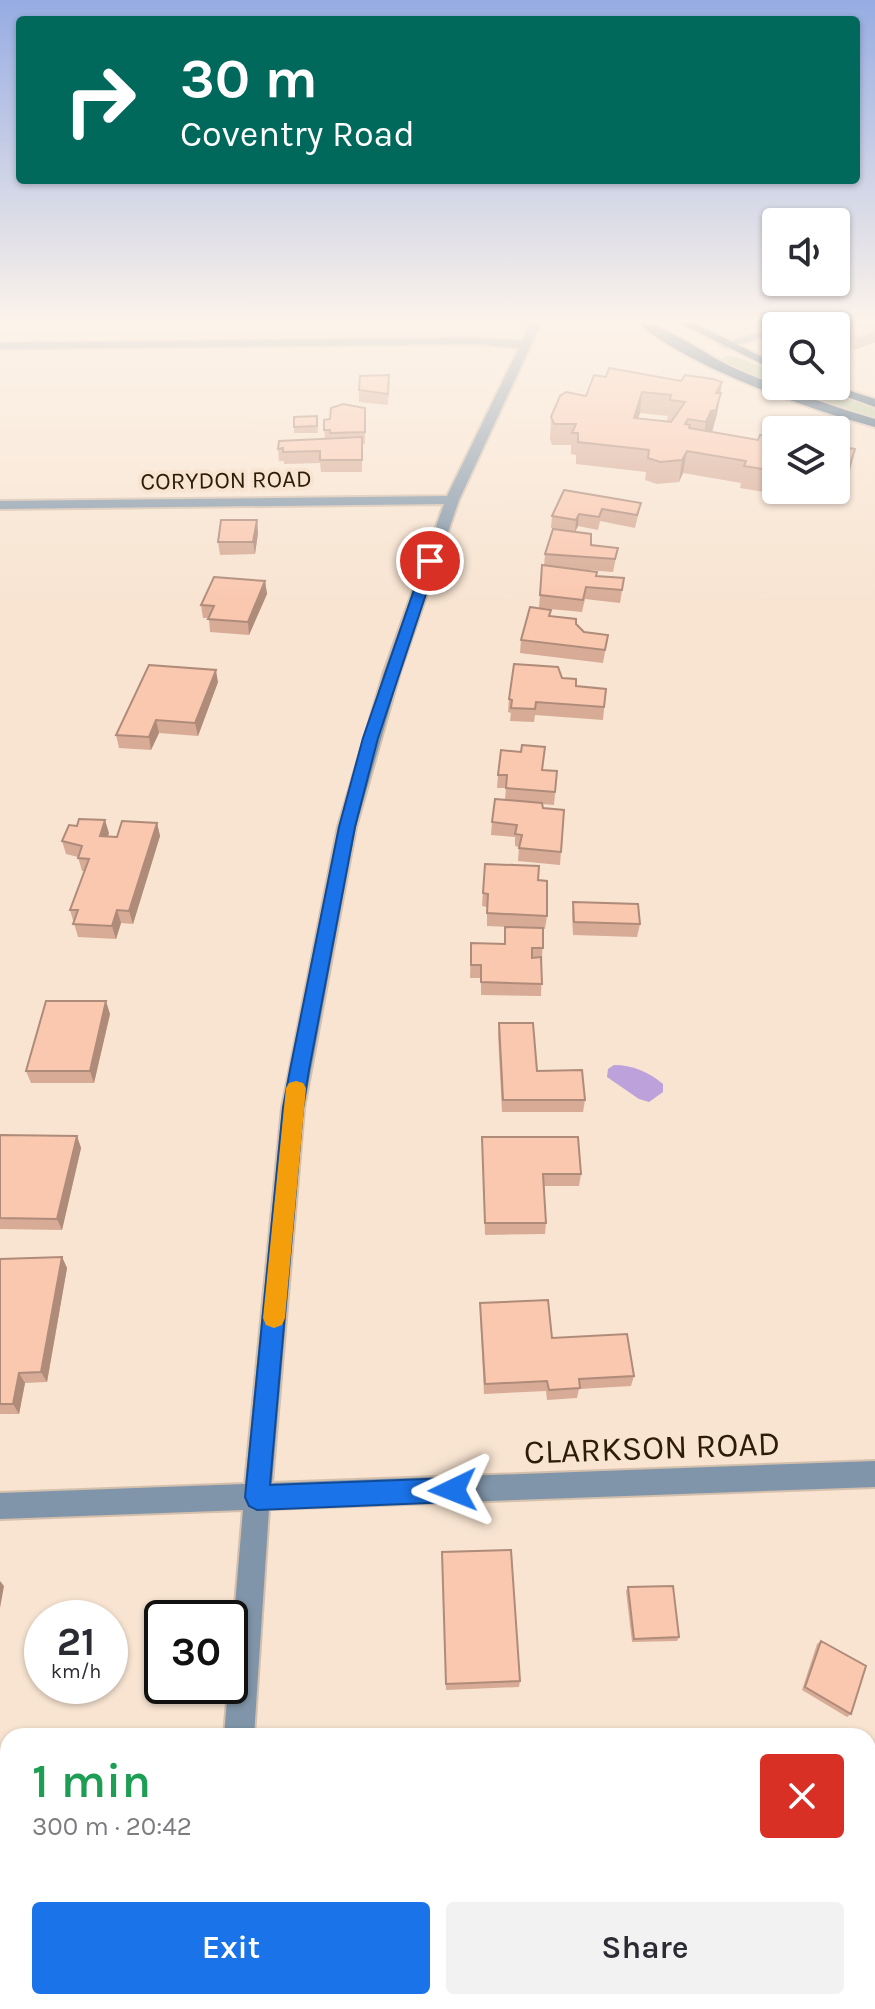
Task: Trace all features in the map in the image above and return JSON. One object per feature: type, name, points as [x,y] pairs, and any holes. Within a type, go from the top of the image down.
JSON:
[{"type":"street","points":[[240,1728],[257,1497],[293,1108],[311,1007],[347,827],[371,738],[452,500],[493,417]]},
{"type":"street","name":"CORYDON ROAD","points":[[0,505],[452,500]]},
{"type":"street","name":"CLARKSON ROAD","points":[[0,1506],[875,1474]]},
{"type":"shaded area","points":[[614,1065],[646,1073],[663,1084],[663,1092],[649,1102],[639,1099],[607,1077],[608,1069]]},
{"type":"building","points":[[294,417],[317,417],[317,426],[294,427]]},
{"type":"building","points":[[365,417],[365,432],[330,433],[330,430],[324,430],[324,420]]},
{"type":"building","points":[[551,417],[634,417],[671,422],[675,417],[708,417],[706,422],[688,419],[685,424],[690,425],[689,428],[758,440],[762,435],[762,469],[744,466],[746,461],[687,451],[682,460],[660,462],[648,458],[649,450],[578,442],[578,433],[572,433],[576,424],[554,424]]},
{"type":"building","points":[[362,437],[362,460],[320,460],[320,451],[283,452],[283,448],[278,449],[279,441]]},
{"type":"building","points":[[850,448],[855,449],[850,464]]},
{"type":"building","points":[[564,490],[641,503],[637,515],[602,509],[599,517],[579,514],[576,520],[552,516]]},
{"type":"building","points":[[221,520],[257,520],[253,542],[218,542]]},
{"type":"building","points":[[553,529],[591,534],[591,545],[618,548],[615,559],[545,554]]},
{"type":"building","points":[[542,565],[597,572],[596,576],[624,578],[622,590],[586,587],[583,600],[540,595]]},
{"type":"building","points":[[214,577],[265,581],[248,622],[208,619],[214,606],[201,605]]},
{"type":"building","points":[[530,607],[551,610],[549,616],[576,619],[576,624],[584,632],[608,635],[605,650],[521,640]]},
{"type":"building","points":[[514,664],[558,667],[562,678],[576,679],[576,686],[606,689],[604,707],[536,702],[535,709],[511,708],[512,700],[509,699]]},
{"type":"building","points":[[149,665],[216,670],[195,723],[156,720],[149,737],[116,735]]},
{"type":"building","points":[[522,745],[545,747],[542,770],[557,771],[555,792],[506,788],[507,775],[498,775],[501,750],[521,752]]},
{"type":"building","points":[[495,799],[542,803],[543,808],[564,810],[561,852],[519,848],[522,835],[515,834],[517,825],[492,822]]},
{"type":"building","points":[[79,819],[105,820],[100,836],[117,837],[122,821],[157,823],[129,911],[117,910],[112,926],[73,924],[78,910],[70,910],[89,859],[78,858],[82,846],[62,841],[69,825],[77,826]]},
{"type":"building","points":[[485,864],[539,866],[538,880],[547,881],[547,916],[487,913],[488,894],[483,893]]},
{"type":"building","points":[[573,902],[638,904],[640,924],[574,922]]},
{"type":"building","points":[[505,927],[543,928],[543,948],[532,948],[532,958],[541,957],[542,984],[481,982],[481,965],[471,965],[471,943],[505,944]]},
{"type":"building","points":[[46,1001],[106,1001],[90,1071],[26,1071]]},
{"type":"building","points":[[499,1023],[533,1023],[537,1071],[582,1070],[585,1100],[503,1100]]},
{"type":"building","points":[[0,1135],[77,1136],[57,1219],[0,1218]]},
{"type":"building","points":[[482,1137],[578,1137],[581,1174],[543,1174],[546,1223],[485,1223]]},
{"type":"building","points":[[62,1257],[41,1372],[19,1373],[13,1404],[0,1404],[0,1259]]},
{"type":"building","points":[[548,1300],[552,1338],[627,1334],[634,1376],[579,1379],[580,1388],[549,1390],[547,1381],[485,1384],[480,1303]]},
{"type":"building","points":[[511,1550],[520,1681],[446,1684],[442,1552]]},
{"type":"building","points":[[673,1586],[679,1637],[634,1639],[628,1587]]},
{"type":"building","points":[[821,1641],[866,1666],[851,1714],[805,1687]]},
{"type":"slow traffic","points":[[274,1318],[296,1088]]},
{"type":"route","points":[[430,561],[371,738],[347,827],[299,1070],[257,1497],[453,1490]]}]
